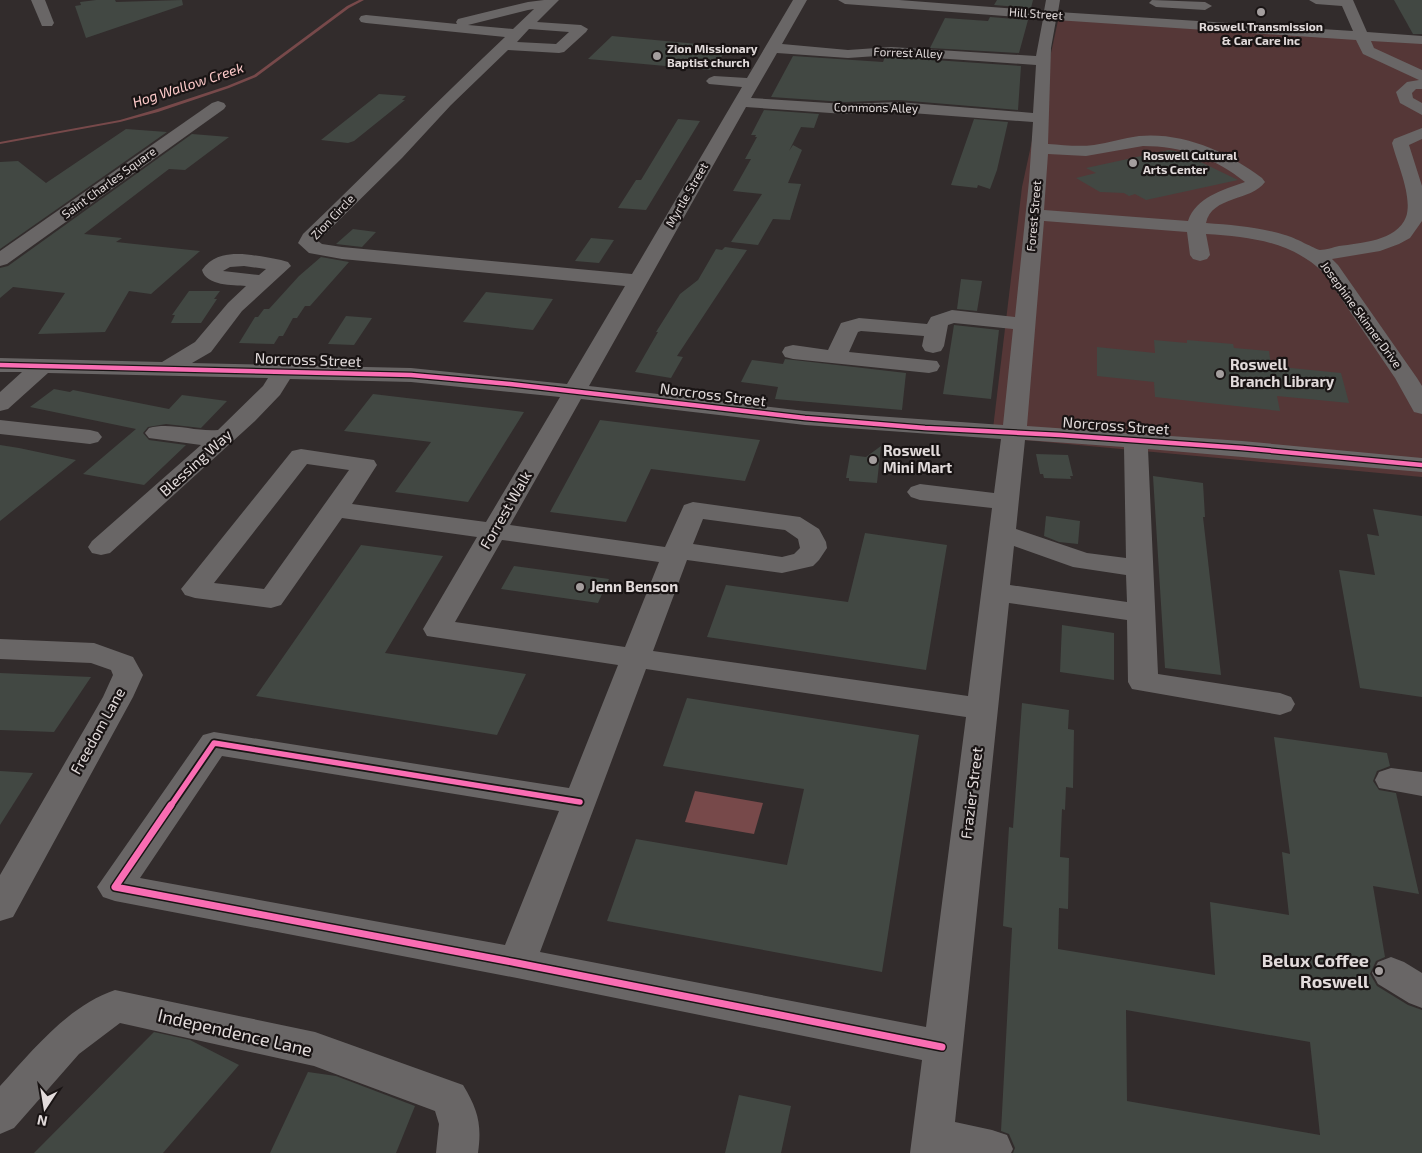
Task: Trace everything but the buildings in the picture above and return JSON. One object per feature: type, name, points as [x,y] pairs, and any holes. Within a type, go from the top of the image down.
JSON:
[{"type":"street","points":[[38,0],[47,23]]},
{"type":"street","name":"Myrtle Street","points":[[575,392],[800,0]]},
{"type":"street","name":"Hill Street","points":[[845,0],[1053,8],[1256,34],[1360,34],[1422,45]]},
{"type":"street","points":[[1316,0],[1346,1],[1368,51],[1420,79],[1404,92],[1406,100],[1422,110]]},
{"type":"street","points":[[444,27],[550,2]]},
{"type":"street","name":"Zion Circle","points":[[550,2],[445,102],[396,154],[310,238],[308,243],[316,249],[342,253],[637,281]]},
{"type":"street","points":[[1156,3],[1204,3],[1209,25]]},
{"type":"street","name":"Forest Street","points":[[1014,433],[1040,148],[1044,48],[1053,8]]},
{"type":"street","points":[[366,19],[516,34]]},
{"type":"street","name":"Hill Street","points":[[1168,24],[1360,34],[1422,40]]},
{"type":"street","points":[[1360,34],[1395,28]]},
{"type":"street","name":"Forrest Alley","points":[[772,48],[848,54],[890,51],[1044,61]]},
{"type":"street","points":[[714,81],[752,83]]},
{"type":"street","name":"Commons Alley","points":[[741,102],[840,108],[898,106],[1042,118]]},
{"type":"street","name":"Saint Charles Square","points":[[0,260],[218,106]]},
{"type":"street","points":[[1317,256],[1380,245],[1403,234],[1415,218],[1417,199],[1400,144],[1422,133]]},
{"type":"street","points":[[1040,148],[1086,151],[1140,141],[1182,144],[1206,152],[1240,168],[1256,182],[1249,195]]},
{"type":"street","points":[[1200,255],[1196,226],[1198,216],[1207,206],[1225,197],[1272,192]]},
{"type":"street","name":"Josephine Skinner Drive","points":[[1035,211],[1242,231],[1275,237],[1297,245],[1317,256],[1331,269],[1412,387],[1422,407]]},
{"type":"street","points":[[1384,223],[1408,228]]},
{"type":"street","points":[[1357,238],[1380,245]]},
{"type":"street","points":[[167,369],[203,347],[235,307],[281,266],[230,260],[217,264],[212,270],[213,274],[220,277],[263,282]]},
{"type":"street","points":[[793,352],[836,356],[927,375],[938,321],[952,316],[1024,324]]},
{"type":"street","points":[[836,356],[848,328],[859,324],[936,331]]},
{"type":"street","points":[[203,347],[218,370]]},
{"type":"street","name":"Norcross Street","points":[[0,365],[283,371],[412,376],[575,392],[758,414],[924,439],[1014,433],[1242,448],[1422,465]]},
{"type":"street","points":[[0,404],[42,366]]},
{"type":"street","name":"Blessing Way","points":[[101,547],[226,436],[266,396],[283,371]]},
{"type":"street","name":"Forrest Walk","points":[[575,392],[437,629],[636,658]]},
{"type":"street","points":[[0,428],[90,437]]},
{"type":"street","points":[[157,433],[208,438],[226,436]]},
{"type":"street","name":"Frazier Street","points":[[932,1145],[1014,433]]},
{"type":"street","points":[[1136,440],[1143,682],[1280,704]]},
{"type":"street","points":[[301,456],[365,465],[336,509],[271,599],[195,589],[301,456]]},
{"type":"street","points":[[920,492],[1004,518],[1083,561],[1140,568]]},
{"type":"street","points":[[336,509],[494,531],[676,553],[517,963]]},
{"type":"street","points":[[996,592],[1141,613]]},
{"type":"street","name":"Freedom Lane","points":[[0,649],[94,653],[123,664],[128,674],[118,697],[0,907]]},
{"type":"street","points":[[636,658],[982,709]]},
{"type":"street","points":[[580,802],[214,743],[115,887],[942,1046]]},
{"type":"street","points":[[1391,780],[1422,784]]},
{"type":"street","points":[[1391,973],[1422,992]]},
{"type":"street","name":"Independence Lane","points":[[0,1115],[65,1042],[115,1006],[315,1049],[449,1098],[459,1114],[460,1134],[457,1153]]},
{"type":"street","points":[[932,1145],[992,1149]]},
{"type":"shaded area","points":[[1059,16],[1422,42],[1422,477],[992,437],[1022,187]]},
{"type":"shaded area","points":[[695,791],[763,803],[754,834],[685,822]]},
{"type":"waterway","name":"Hog Wallow Creek","points":[[0,143],[120,121],[228,87],[255,76],[348,7],[362,0]]},
{"type":"cycle path","points":[[0,365],[411,375],[510,384],[805,418],[925,428],[1060,435],[1242,448],[1422,465]]},
{"type":"cycle path","points":[[580,802],[214,743],[115,887],[517,963],[942,1047]]},
{"type":"place","name":"Roswell Transmission & Car Care Inc","points":[[1261,12]]},
{"type":"place","name":"Zion Missionary Baptist church","points":[[657,56]]},
{"type":"place","name":"Roswell Cultural Arts Center","points":[[1133,163]]},
{"type":"place","name":"Roswell Branch Library","points":[[1220,374]]},
{"type":"place","name":"Roswell Mini Mart","points":[[873,460]]},
{"type":"place","name":"Jenn Benson","points":[[580,587]]},
{"type":"place","name":"Belux Coffee Roswell","points":[[1379,971]]}]
